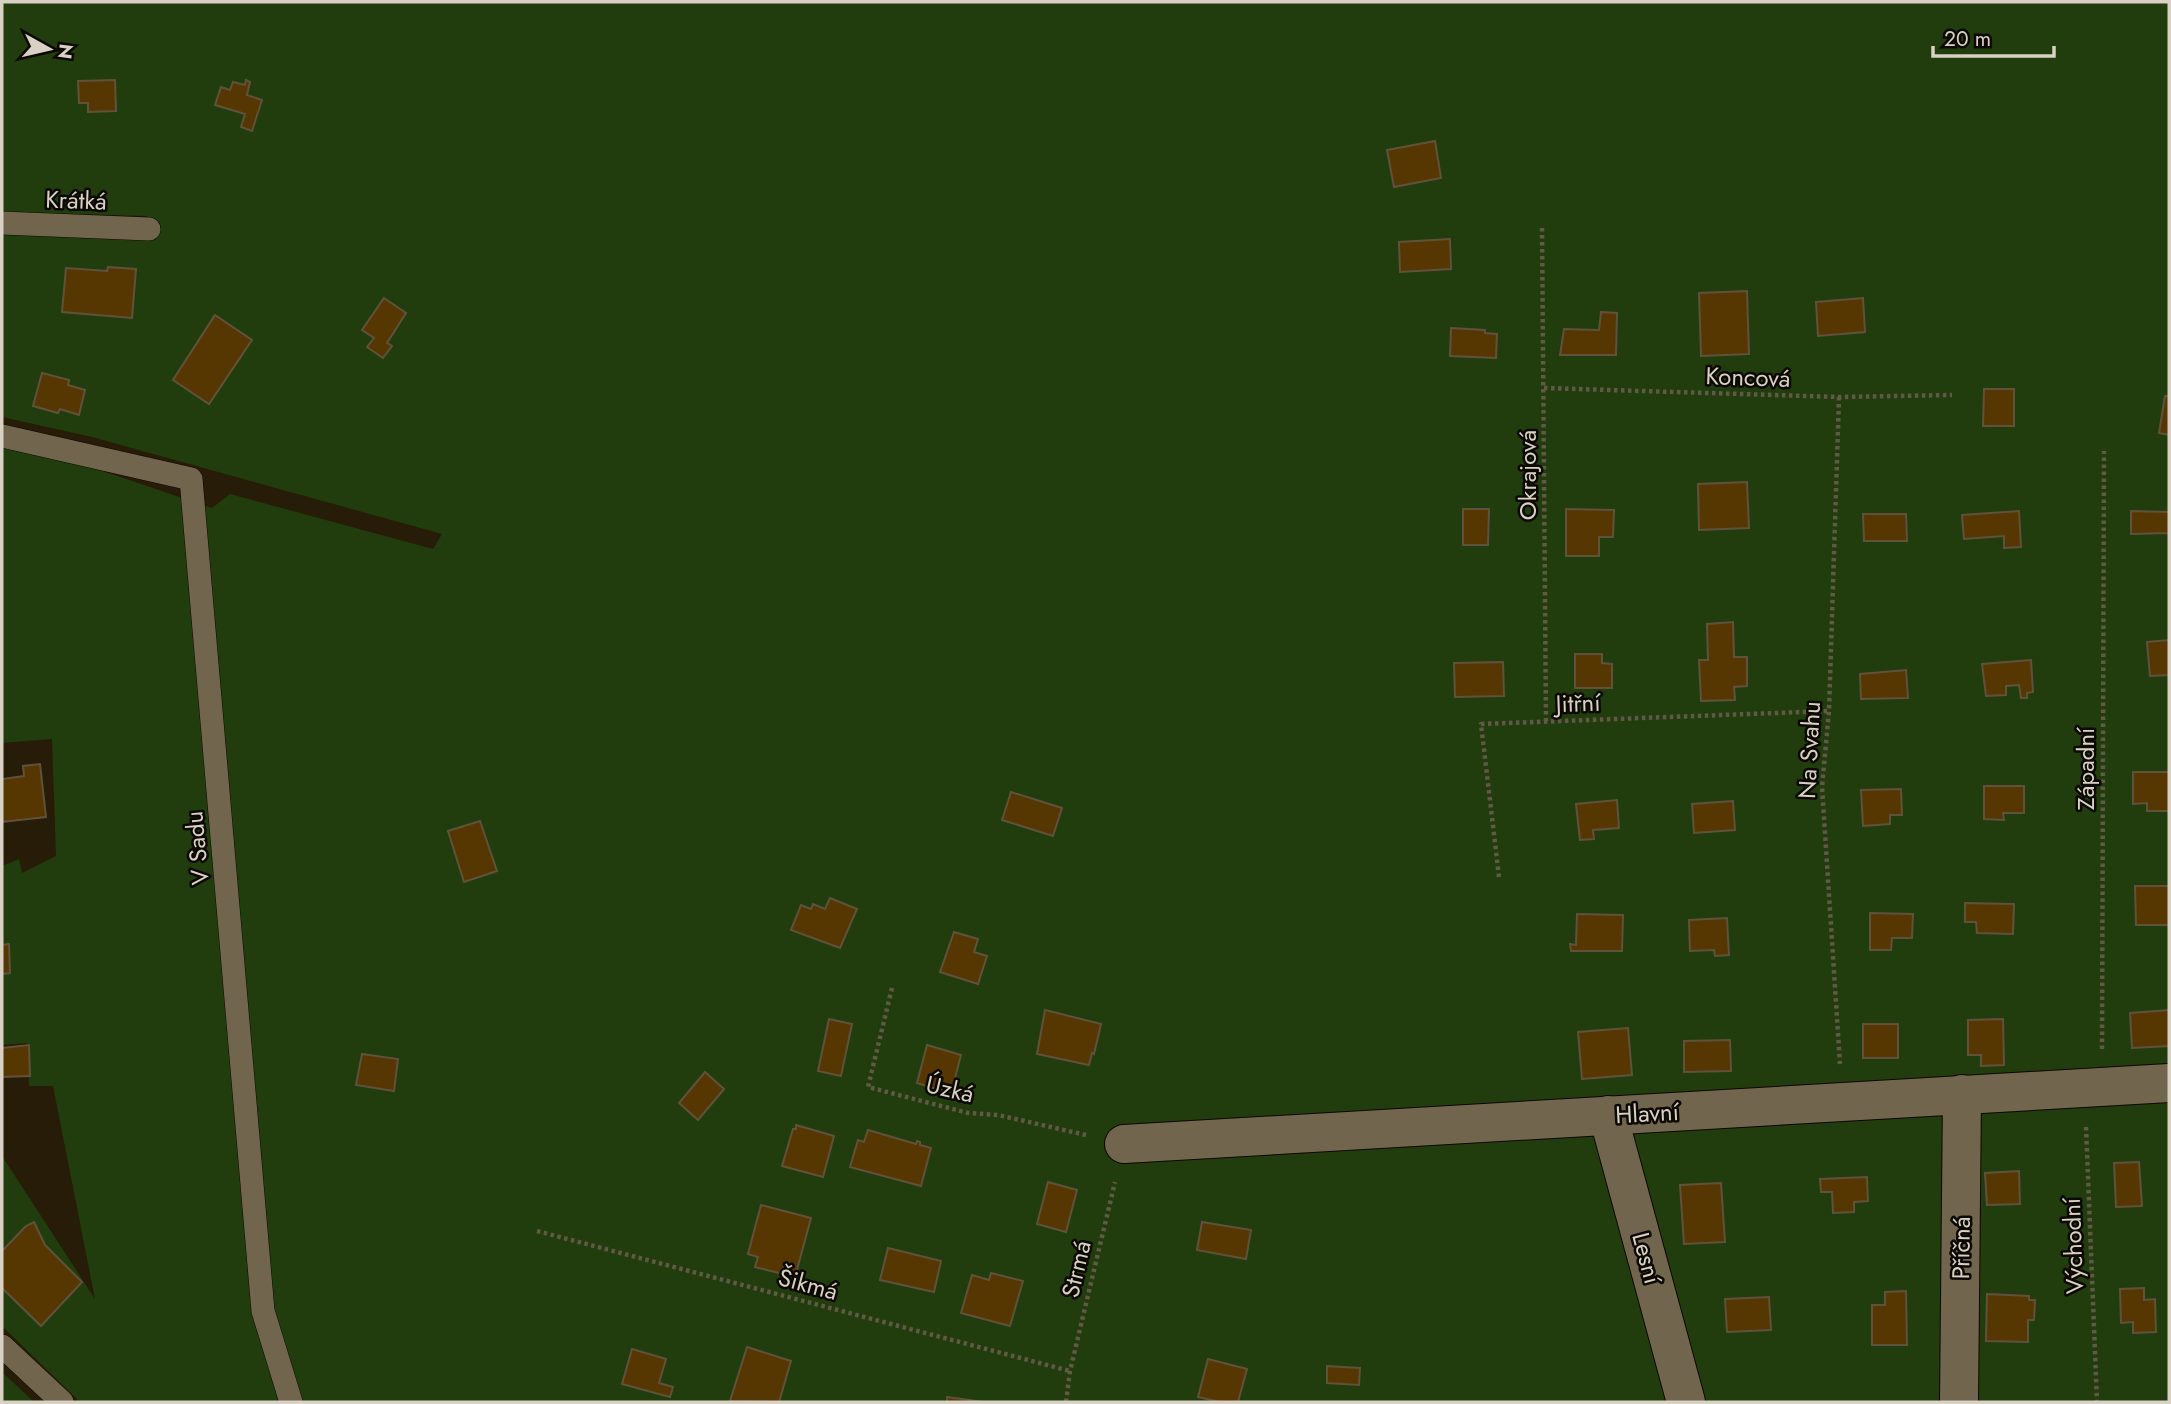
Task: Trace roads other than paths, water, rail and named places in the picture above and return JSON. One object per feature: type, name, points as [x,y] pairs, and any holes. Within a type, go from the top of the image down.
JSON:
[{"type":"street","name":"Hlavní","points":[[1124,1144],[2169,1083]]},
{"type":"street","name":"Příčná","points":[[1959,1402],[1962,1094]]},
{"type":"street","name":"Lesní","points":[[1608,1115],[1686,1402]]},
{"type":"lane","name":"Krátká","points":[[2,223],[149,229]]},
{"type":"lane","name":"V Sadu","points":[[2,436],[191,479],[263,1311],[291,1402]]},
{"type":"lane","points":[[2,1346],[62,1402]]}]
